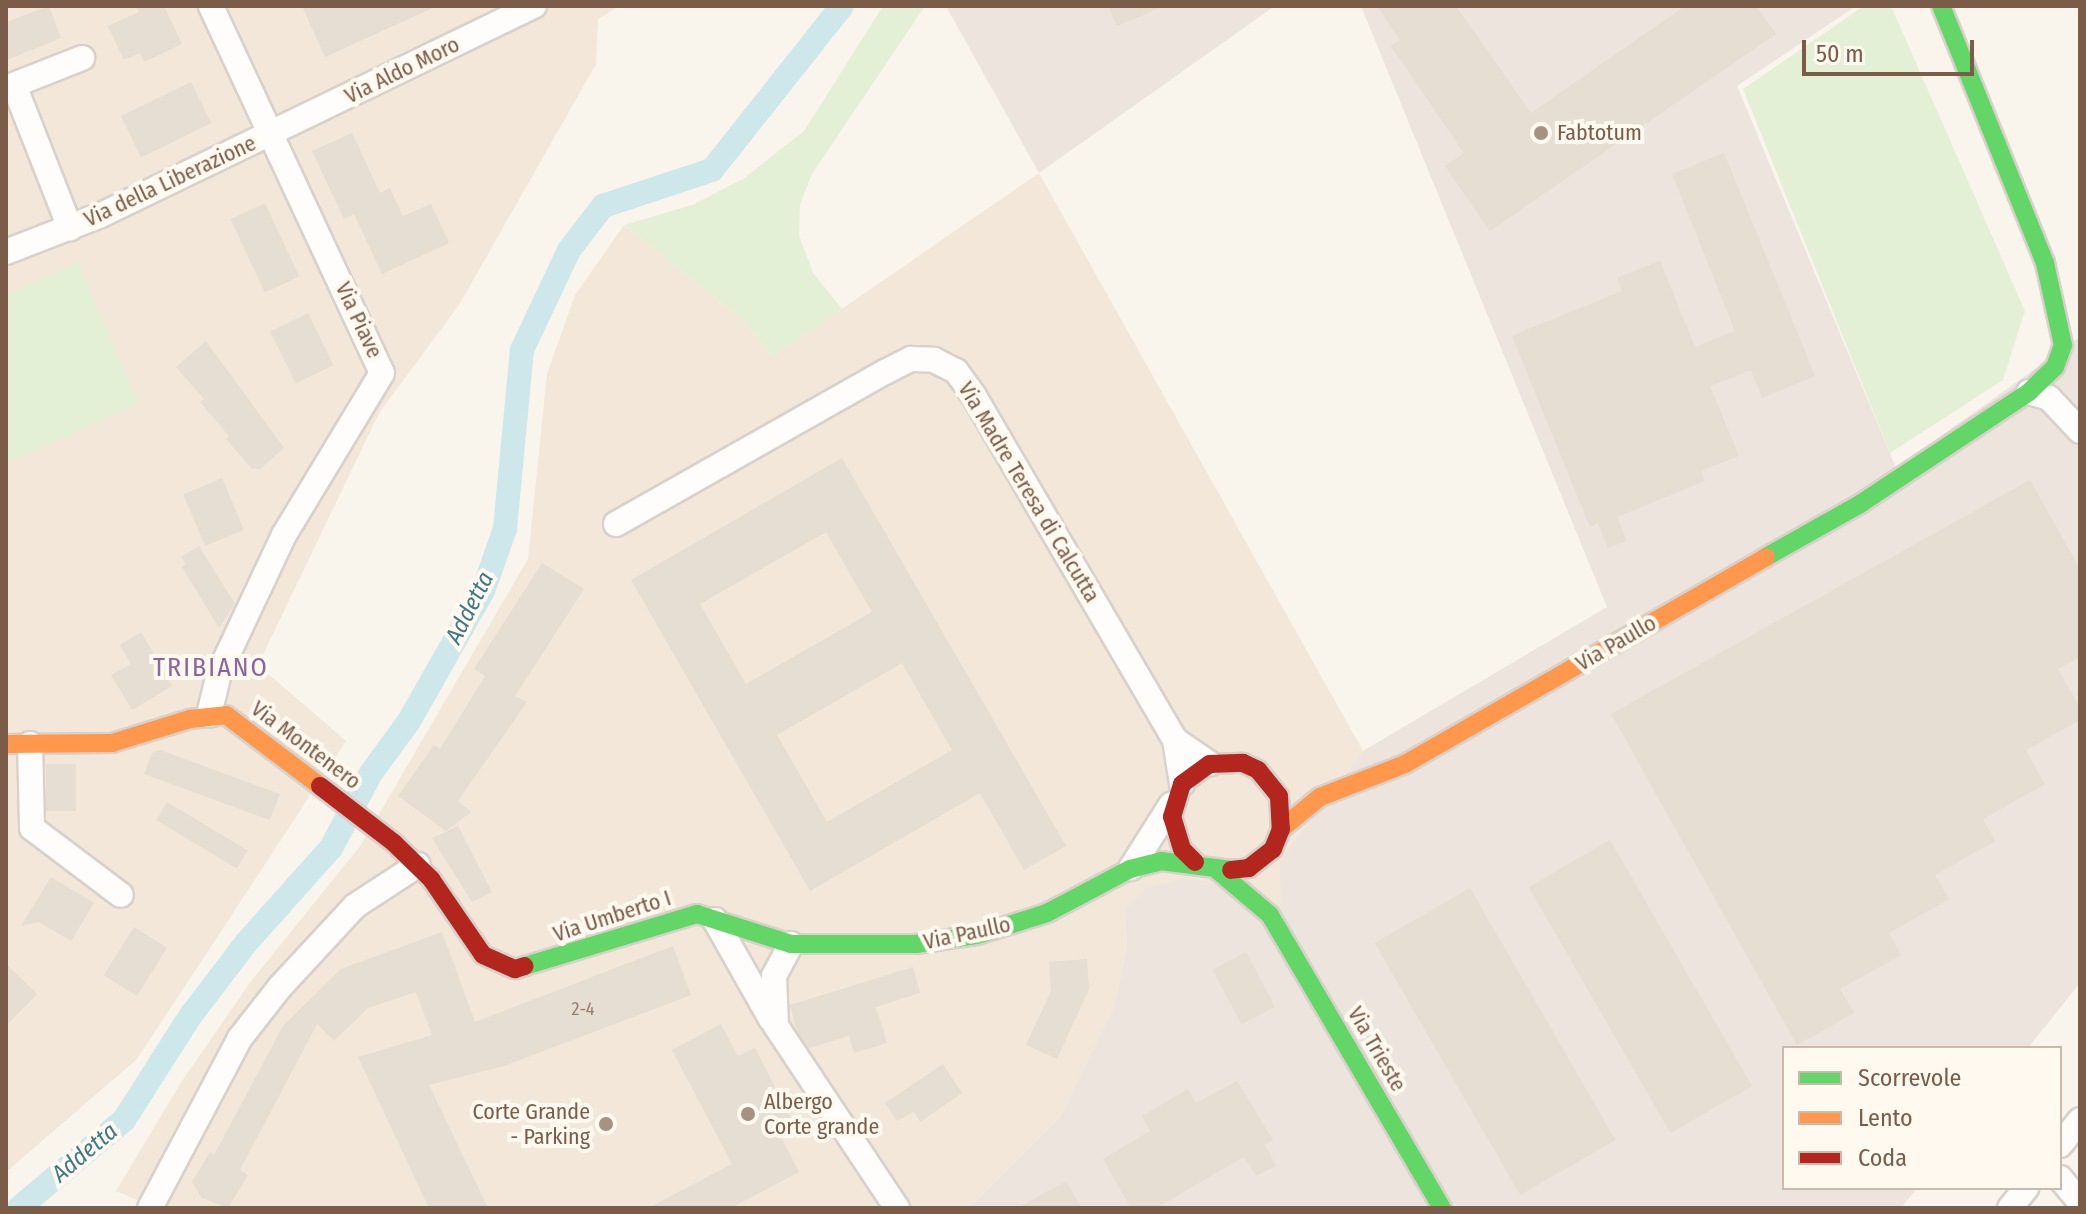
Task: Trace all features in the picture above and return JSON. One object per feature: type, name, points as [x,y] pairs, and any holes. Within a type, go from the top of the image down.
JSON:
[{"type":"street","name":"Via Piave","points":[[209,715],[219,673],[284,535],[382,373],[211,6]]},
{"type":"street","name":"Via Aldo Moro","points":[[270,134],[534,6]]},
{"type":"street","name":"Via Paullo","points":[[1281,829],[1338,789],[1405,764],[1888,485],[2029,392],[2055,367],[2063,345],[2059,309],[1994,135],[1941,6]]},
{"type":"street","name":"Via della Liberazione","points":[[70,228],[10,86],[82,58]]},
{"type":"street","name":"Via della Liberazione","points":[[6,252],[70,228],[270,134]]},
{"type":"street","points":[[2059,309],[2080,361]]},
{"type":"street","name":"Via Madre Teresa di Calcutta","points":[[616,524],[885,372],[911,359],[934,360],[956,371],[974,396],[1175,740],[1210,764]]},
{"type":"street","points":[[2029,392],[2049,398],[2080,431]]},
{"type":"street","points":[[121,895],[32,828],[18,744],[135,739],[209,715]]},
{"type":"street","name":"Via Montenero","points":[[209,715],[238,721],[391,841],[418,865],[483,955],[515,969],[540,965]]},
{"type":"street","name":"Via Madre Teresa di Calcutta","points":[[1175,740],[1178,792]]},
{"type":"street","name":"Via Paullo","points":[[1130,869],[1152,842],[1178,792],[1210,764],[1243,763],[1271,782],[1338,789]]},
{"type":"street","points":[[1218,871],[1249,868],[1273,849],[1281,829],[1279,796],[1271,782]]},
{"type":"street","points":[[1178,792],[1174,834],[1195,862]]},
{"type":"street","name":"Via Trieste","points":[[1270,915],[1269,881],[1273,849]]},
{"type":"street","name":"Via Paullo","points":[[791,944],[916,944],[977,935],[1047,913],[1130,869],[1161,861],[1195,862],[1218,871]]},
{"type":"street","points":[[150,1208],[240,1038],[280,987],[355,906],[418,865]]},
{"type":"street","name":"Via Trieste","points":[[1218,871],[1270,915],[1442,1208]]},
{"type":"street","name":"Via Umberto I","points":[[540,965],[673,919],[697,914],[791,944]]},
{"type":"street","points":[[715,920],[776,1026],[897,1208]]},
{"type":"street","points":[[776,1026],[774,976],[791,944]]},
{"type":"street","points":[[2062,1142],[2080,1120]]},
{"type":"street","points":[[2062,1180],[2080,1202]]},
{"type":"street","points":[[2010,1208],[2024,1190]]},
{"type":"shaded area","points":[[6,6],[619,6],[598,19],[596,64],[459,305],[379,413],[258,665],[346,741],[137,1059],[6,1172]]},
{"type":"shaded area","points":[[946,6],[1275,6],[1039,173]]},
{"type":"shaded area","points":[[1361,6],[1856,6],[1737,86],[1896,468],[2080,337],[2080,983],[2030,1046],[1782,1046],[1782,1190],[1915,1190],[1901,1208],[969,1208],[1060,1117],[1114,1007],[1127,948],[1125,909],[1147,888],[1181,879],[1207,881],[1281,911],[1280,861],[1363,751],[1607,607]]},
{"type":"shaded area","points":[[1039,173],[1363,751],[1311,820],[1282,911],[1125,908],[1127,948],[1114,1007],[1060,1117],[969,1208],[156,1208],[116,1191],[182,1081],[252,980],[361,845],[528,559],[547,374],[575,295],[624,225],[745,322],[772,357]]},
{"type":"green space","points":[[883,6],[925,6],[812,174],[800,204],[799,235],[813,273],[842,309],[772,357],[745,322],[624,225],[692,205],[743,179],[804,131]]},
{"type":"green space","points":[[1864,6],[1891,6],[2025,311],[2003,380],[1890,453],[1743,89]]},
{"type":"green space","points":[[78,263],[138,403],[6,464],[6,294]]},
{"type":"building","points":[[49,6],[61,38],[6,60],[6,22]]},
{"type":"building","points":[[136,6],[164,6],[182,44],[144,62],[140,53],[124,60],[108,26],[139,12]]},
{"type":"building","points":[[302,6],[437,6],[325,57]]},
{"type":"building","points":[[1108,6],[1164,6],[1117,26]]},
{"type":"building","name":"Fabtotum","points":[[1377,6],[1456,6],[1531,113],[1685,6],[1756,6],[1776,34],[1490,231],[1445,166],[1464,153],[1391,46],[1400,40]]},
{"type":"building","points":[[191,82],[211,123],[141,158],[121,116]]},
{"type":"building","points":[[352,133],[380,193],[390,188],[403,216],[431,204],[449,243],[382,274],[354,214],[344,219],[312,151]]},
{"type":"building","points":[[1724,153],[1815,376],[1762,398],[1751,370],[1710,386],[1739,456],[1701,471],[1705,481],[1617,517],[1627,541],[1608,548],[1598,523],[1590,527],[1512,336],[1622,291],[1617,278],[1660,261],[1695,347],[1735,331],[1672,174]]},
{"type":"building","points":[[265,203],[299,276],[265,292],[231,219]]},
{"type":"building","points":[[308,313],[333,365],[296,384],[270,331]]},
{"type":"building","points":[[206,341],[284,448],[260,469],[252,469],[226,439],[229,436],[200,402],[204,399],[176,367]]},
{"type":"building","points":[[842,458],[1066,846],[1024,870],[980,793],[810,891],[631,580]],"holes":[[[826,532],[872,612],[746,684],[700,604]],[[902,663],[952,750],[827,822],[777,735]]]},
{"type":"building","points":[[222,478],[244,530],[205,546],[183,494]]},
{"type":"building","points":[[2030,480],[2080,569],[2080,657],[2058,669],[2080,708],[2080,720],[2026,750],[2045,784],[1983,819],[1995,841],[1935,875],[1949,899],[1889,933],[1901,955],[1840,989],[1854,1013],[1797,1045],[1611,714]]},
{"type":"building","points":[[199,546],[235,604],[219,628],[182,567],[186,564],[181,557]]},
{"type":"building","points":[[542,563],[584,589],[515,696],[527,702],[458,801],[471,812],[446,831],[398,796],[434,745],[440,749],[485,676],[474,669]]},
{"type":"building","points":[[141,632],[172,686],[132,710],[111,675],[131,664],[120,645]]},
{"type":"building","points":[[160,750],[280,794],[270,820],[144,774],[152,753]]},
{"type":"building","points":[[46,764],[76,764],[76,811],[46,811]]},
{"type":"building","points":[[167,802],[248,850],[237,868],[156,820]]},
{"type":"building","points":[[458,826],[492,892],[472,902],[432,838]]},
{"type":"building","points":[[1610,840],[1752,1086],[1671,1133],[1529,887]]},
{"type":"building","points":[[51,877],[94,903],[71,941],[39,922],[21,926]]},
{"type":"building","points":[[1470,888],[1616,1140],[1520,1195],[1375,943]]},
{"type":"building","points":[[134,927],[167,948],[137,996],[104,975]]},
{"type":"building","points":[[442,932],[475,1022],[673,946],[691,995],[504,1066],[429,1085],[488,1208],[429,1208],[358,1057],[432,1035],[416,992],[368,1008],[334,1041],[317,1024],[240,1170],[248,1175],[228,1208],[202,1198],[192,1182],[210,1152],[214,1155],[283,1026],[341,969]]},
{"type":"building","points":[[1246,952],[1275,1007],[1242,1025],[1212,970]]},
{"type":"building","points":[[1087,959],[1089,989],[1057,1059],[1026,1045],[1051,991],[1049,962]]},
{"type":"building","points":[[6,964],[37,994],[6,1026]]},
{"type":"building","points":[[913,967],[920,993],[876,1007],[887,1043],[854,1053],[849,1036],[809,1048],[797,1031],[790,1005]]},
{"type":"building","name":"Albergo Corte grande","points":[[721,1024],[738,1056],[755,1048],[797,1129],[781,1137],[799,1172],[731,1208],[648,1208],[732,1164],[672,1050]]},
{"type":"building","points":[[943,1064],[962,1093],[920,1122],[914,1112],[897,1121],[885,1103]]},
{"type":"building","points":[[1237,1081],[1273,1140],[1265,1145],[1276,1166],[1256,1176],[1244,1157],[1156,1208],[1131,1208],[1103,1159],[1150,1131],[1142,1116],[1188,1089],[1196,1103]]},
{"type":"building","points":[[1066,1181],[1082,1208],[1018,1208]]},
{"type":"waterway","name":"Addetta","points":[[19,1208],[124,1120],[191,1015],[246,943],[331,848],[371,773],[409,721],[483,591],[505,529],[522,350],[569,250],[603,206],[712,170],[842,6]]},
{"type":"traffic: fast","points":[[1766,557],[1860,504],[2029,392],[2055,367],[2063,345],[2045,263],[1941,6]]},
{"type":"traffic: fast","points":[[525,966],[697,914],[791,944],[916,944],[977,935],[1047,913],[1130,869],[1161,861],[1231,870]]},
{"type":"traffic: fast","points":[[1218,871],[1270,915],[1442,1208]]},
{"type":"traffic: slow","points":[[1281,829],[1320,797],[1405,764],[1766,557]]},
{"type":"traffic: slow","points":[[6,744],[112,743],[190,719],[226,715],[320,786]]},
{"type":"traffic: jam","points":[[1195,862],[1182,849],[1172,817],[1182,784],[1210,764],[1243,763],[1258,770],[1279,796],[1281,829],[1273,849],[1249,868],[1231,870]]},
{"type":"traffic: jam","points":[[320,786],[394,843],[431,879],[483,955],[515,969],[525,966]]},
{"type":"place","name":"Fabtotum","points":[[1541,133]]},
{"type":"place","name":"Albergo Corte grande","points":[[748,1114]]},
{"type":"place","name":"Corte Grande - Parking","points":[[606,1124]]},
{"type":"district","name":"TRIBIANO","points":[[211,668]]}]
